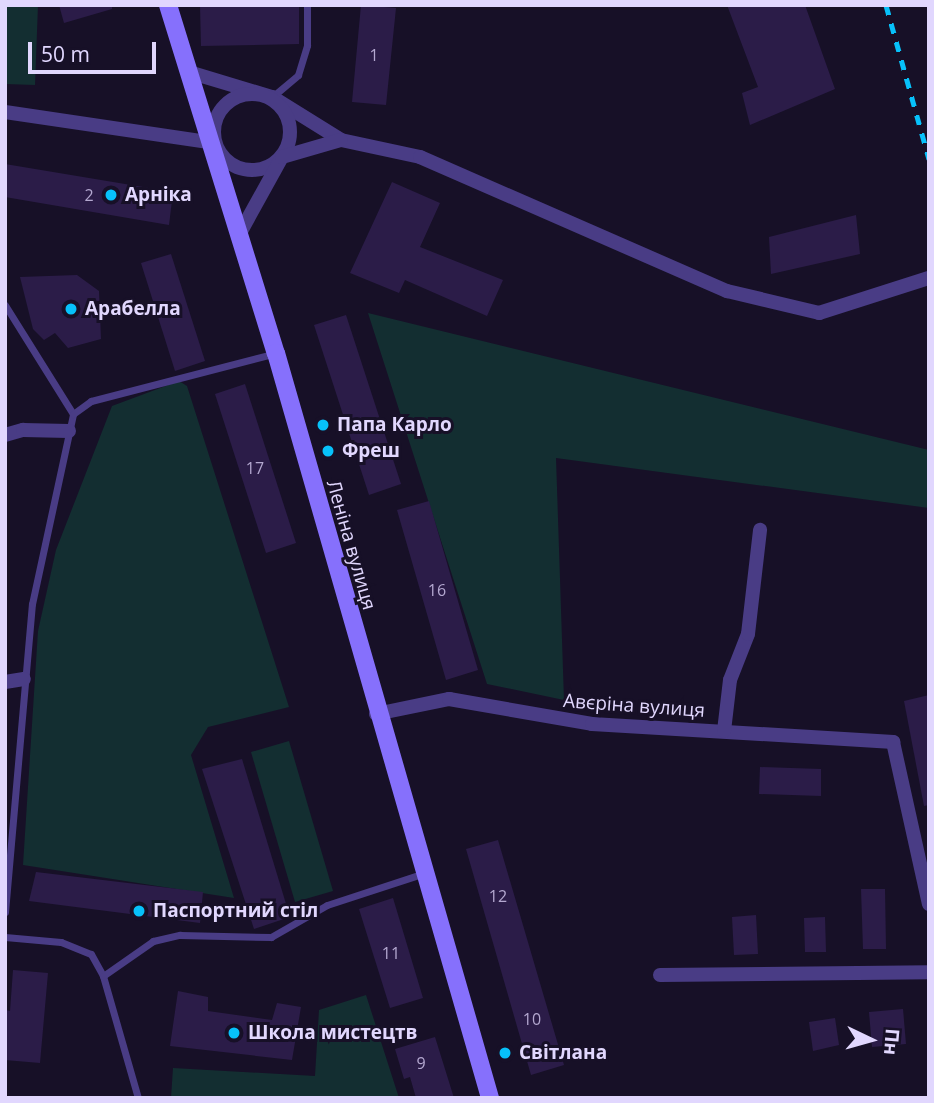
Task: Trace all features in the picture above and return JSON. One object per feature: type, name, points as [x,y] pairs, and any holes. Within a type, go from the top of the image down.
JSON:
[{"type":"main road","name":"Леніна вулиця","points":[[168,5],[214,143],[422,874],[490,1098]]},
{"type":"street","points":[[192,73],[272,97],[341,140],[420,158],[727,290],[819,313],[929,278]]},
{"type":"street","points":[[240,233],[282,157],[290,138],[289,117],[272,97],[235,94],[218,110],[214,143],[226,162],[246,170],[265,169],[282,157],[341,140]]},
{"type":"street","points":[[5,112],[214,143]]},
{"type":"street","points":[[5,435],[69,431]]},
{"type":"street","points":[[724,731],[730,680],[748,634],[760,530]]},
{"type":"street","points":[[5,682],[24,679]]},
{"type":"street","name":"Авєріна вулиця","points":[[376,714],[449,699],[592,724],[893,742],[929,904]]},
{"type":"street","points":[[660,975],[929,972]]},
{"type":"lane","points":[[272,97],[298,75],[307,44],[307,5]]},
{"type":"lane","points":[[5,305],[73,414]]},
{"type":"lane","points":[[5,912],[32,604],[73,414],[91,401],[275,353]]},
{"type":"lane","points":[[103,976],[153,941],[180,935],[271,937],[327,905],[422,874]]},
{"type":"lane","points":[[5,937],[61,943],[91,954],[103,976],[138,1098]]},
{"type":"green space","points":[[5,5],[38,5],[35,85],[5,84]]},
{"type":"green space","points":[[368,313],[929,450],[929,508],[556,458],[564,700],[487,684]]},
{"type":"green space","points":[[179,381],[187,386],[289,707],[208,727],[191,755],[234,898],[23,865],[38,631],[56,550],[112,406]]},
{"type":"green space","points":[[289,741],[333,891],[295,902],[251,752]]},
{"type":"green space","points":[[366,995],[399,1098],[171,1098],[173,1068],[315,1076],[319,1010]]},
{"type":"building","points":[[59,5],[112,5],[112,9],[64,23]]},
{"type":"building","points":[[200,5],[299,5],[299,44],[201,46]]},
{"type":"building","points":[[361,5],[396,8],[386,105],[352,102]]},
{"type":"building","points":[[727,5],[805,5],[835,89],[750,125],[742,93],[758,87]]},
{"type":"building","points":[[5,164],[173,192],[169,225],[5,197]]},
{"type":"building","points":[[392,182],[440,203],[420,247],[503,280],[487,316],[405,280],[399,293],[350,273]]},
{"type":"building","points":[[856,215],[860,254],[771,274],[769,237]]},
{"type":"building","points":[[171,254],[205,361],[175,371],[141,263]]},
{"type":"building","points":[[77,275],[99,291],[101,339],[68,348],[55,333],[44,340],[33,329],[20,277]]},
{"type":"building","points":[[346,315],[401,484],[369,495],[314,325]]},
{"type":"building","points":[[245,384],[296,543],[266,553],[215,394]]},
{"type":"building","points":[[429,501],[478,670],[446,680],[397,510]]},
{"type":"building","points":[[929,695],[929,805],[924,806],[904,701]]},
{"type":"building","points":[[242,759],[290,917],[254,929],[202,769]]},
{"type":"building","points":[[760,767],[821,769],[821,796],[759,794]]},
{"type":"building","points":[[498,840],[564,1065],[531,1075],[466,849]]},
{"type":"building","points":[[36,872],[203,892],[200,923],[29,901]]},
{"type":"building","points":[[861,889],[885,889],[886,949],[863,949]]},
{"type":"building","points":[[393,898],[423,998],[390,1008],[359,909]]},
{"type":"building","points":[[756,915],[758,954],[734,955],[732,917]]},
{"type":"building","points":[[825,917],[826,952],[805,952],[804,918]]},
{"type":"building","points":[[13,970],[48,973],[40,1063],[5,1060],[5,1010],[10,1011]]},
{"type":"building","name":"Школа мистецтв","points":[[178,991],[208,997],[208,1011],[272,1020],[277,1003],[301,1007],[292,1060],[170,1046]]},
{"type":"building","points":[[903,1009],[906,1044],[872,1047],[869,1012]]},
{"type":"building","points":[[835,1018],[839,1045],[813,1051],[809,1022]]},
{"type":"building","points":[[435,1037],[454,1098],[416,1098],[410,1077],[404,1079],[395,1049]]},
{"type":"railway","points":[[886,5],[929,159]]},
{"type":"place","name":"Арніка","points":[[111,195]]},
{"type":"place","name":"Арабелла","points":[[71,309]]},
{"type":"place","name":"Папа Карло","points":[[323,425]]},
{"type":"place","name":"Фреш","points":[[328,451]]},
{"type":"place","name":"Паспортний стіл","points":[[139,911]]},
{"type":"place","name":"Школа мистецтв","points":[[234,1033]]},
{"type":"place","name":"Світлана","points":[[505,1053]]}]
